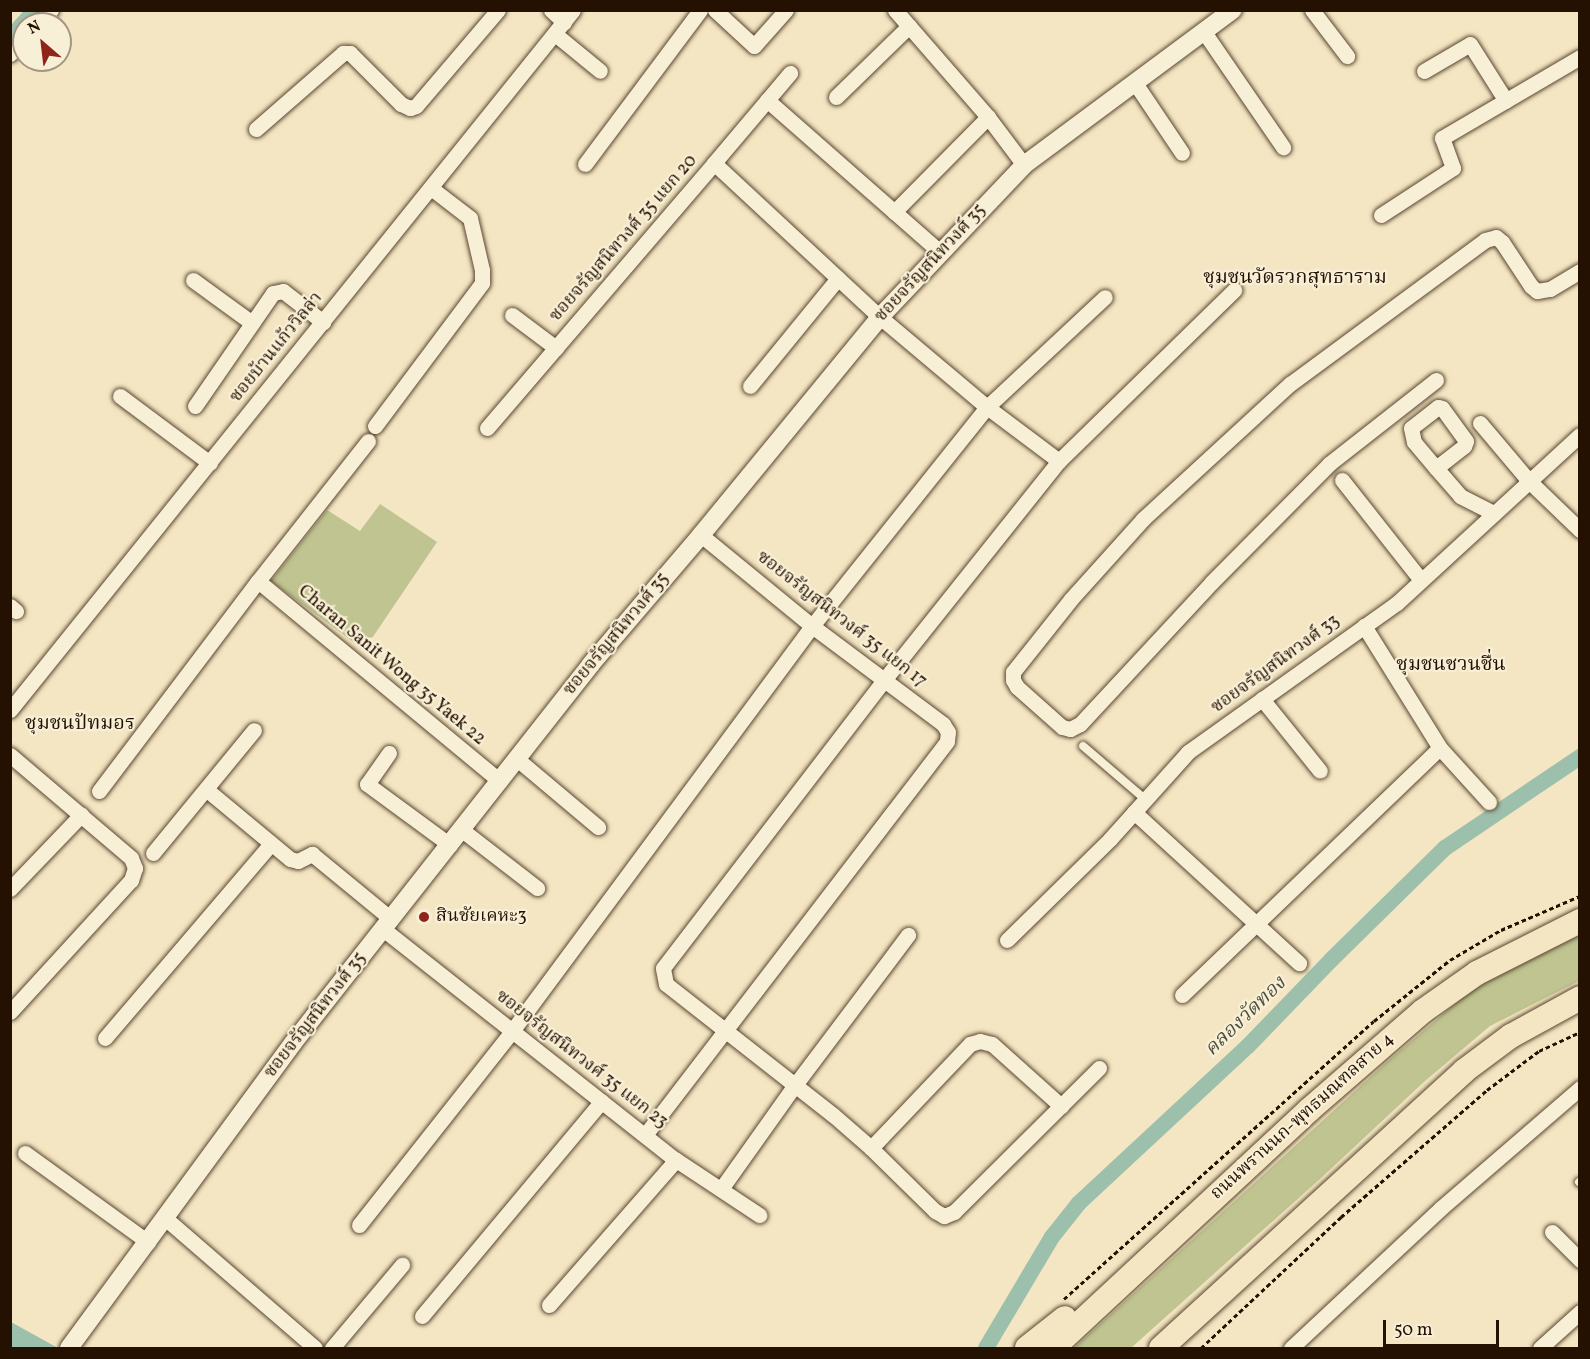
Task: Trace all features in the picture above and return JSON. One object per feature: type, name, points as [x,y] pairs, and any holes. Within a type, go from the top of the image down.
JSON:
[{"type":"main road","name":"ถนนพรานนก-พุทธมณฑลสาย 4","points":[[1053,1348],[1309,1110],[1423,1011],[1477,973],[1580,921]]},
{"type":"main road","points":[[1161,1348],[1464,1071],[1511,1036],[1580,998]]},
{"type":"main road","points":[[1027,1348],[1187,1222]]},
{"type":"main road","points":[[1175,1348],[1238,1280]]},
{"type":"street","points":[[256,129],[343,53],[350,53],[401,104],[410,108],[416,106],[498,10]]},
{"type":"street","points":[[551,10],[564,22],[600,71]]},
{"type":"street","points":[[585,164],[700,10]]},
{"type":"street","points":[[715,10],[754,46],[786,10]]},
{"type":"street","points":[[895,10],[988,117],[1024,165]]},
{"type":"street","points":[[1312,10],[1347,56]]},
{"type":"street","name":"ซอยจรัญสนิทวงศ์ 35","points":[[69,1348],[293,1043],[591,664],[702,535],[880,317],[1024,165],[1203,32],[1221,14]]},
{"type":"street","name":"ซอยบ้านแก้ววิลล่า","points":[[10,710],[564,22]]},
{"type":"street","points":[[836,97],[909,26]]},
{"type":"street","points":[[1203,32],[1283,147]]},
{"type":"street","points":[[1424,71],[1470,44],[1506,101]]},
{"type":"street","points":[[1381,215],[1453,168],[1442,138],[1580,57]]},
{"type":"street","points":[[714,163],[790,72]]},
{"type":"street","points":[[1135,83],[1182,153]]},
{"type":"street","points":[[767,100],[940,252]]},
{"type":"street","points":[[894,212],[988,117]]},
{"type":"street","name":"ซอยจรัญสนิทวงศ์ 35 แยก 20","points":[[487,428],[714,163],[880,317],[987,407],[1059,460]]},
{"type":"street","points":[[375,426],[482,283],[482,270],[470,218],[431,188]]},
{"type":"street","points":[[1436,380],[1329,464],[1212,582],[1080,724],[1070,729],[1062,727],[1017,687],[1013,680],[1013,672],[1071,599],[1143,519],[1290,384],[1485,240],[1496,237],[1502,242],[1531,286],[1537,291],[1550,289],[1580,272]]},
{"type":"street","points":[[750,386],[838,278]]},
{"type":"street","points":[[193,280],[252,323]]},
{"type":"street","points":[[195,406],[273,293],[279,290],[323,322]]},
{"type":"street","points":[[1099,1068],[954,1212],[944,1216],[935,1211],[871,1148],[666,984],[663,968],[884,680],[1059,460],[1234,290]]},
{"type":"street","points":[[359,1225],[512,1031],[812,626],[987,407],[1105,297]]},
{"type":"street","points":[[512,315],[556,348]]},
{"type":"street","points":[[120,396],[210,463]]},
{"type":"street","points":[[1480,423],[1529,481],[1580,530]]},
{"type":"street","name":"ซอยจรัญสนิทวงศ์ 33","points":[[1007,940],[1146,800],[1188,752],[1397,603],[1580,435]]},
{"type":"street","points":[[99,791],[258,580],[368,441]]},
{"type":"street","points":[[1436,468],[1460,496],[1494,513]]},
{"type":"street","points":[[1342,480],[1421,580]]},
{"type":"street","name":"ซอยจรัญสนิทวงศ์ 35 แยก 17","points":[[702,535],[812,626],[943,724],[948,732],[947,741],[723,1030]]},
{"type":"street","name":"Charan Sanit Wong 35 Yaek 22","points":[[258,580],[500,782]]},
{"type":"street","points":[[1364,626],[1440,748],[1489,802]]},
{"type":"street","points":[[1262,699],[1320,771]]},
{"type":"street","points":[[153,853],[254,730]]},
{"type":"street","points":[[1182,995],[1440,748]]},
{"type":"street","points":[[389,753],[367,784],[450,845]]},
{"type":"street","points":[[10,755],[131,858],[135,868],[131,880],[10,1012]]},
{"type":"street","points":[[517,759],[598,827]]},
{"type":"street","points":[[105,1038],[270,844],[207,790]]},
{"type":"street","points":[[1134,812],[1299,963]]},
{"type":"street","points":[[10,889],[81,815]]},
{"type":"street","points":[[462,830],[537,888]]},
{"type":"street","name":"ซอยจรัญสนิทวงศ์ 35 แยก 23","points":[[270,844],[294,861],[312,854],[387,924],[512,1031],[676,1160],[759,1215]]},
{"type":"street","points":[[721,1189],[795,1085],[908,935]]},
{"type":"street","points":[[645,1135],[723,1030]]},
{"type":"street","points":[[871,1148],[970,1044],[980,1041],[992,1044],[1061,1106]]},
{"type":"street","points":[[1291,1348],[1441,1208],[1580,1088]]},
{"type":"street","points":[[422,1316],[602,1101]]},
{"type":"street","points":[[25,1153],[148,1242]]},
{"type":"street","points":[[549,1305],[676,1160]]},
{"type":"street","points":[[165,1218],[315,1348]]},
{"type":"street","points":[[1552,1232],[1580,1260]]},
{"type":"street","points":[[332,1348],[402,1265]]},
{"type":"street","points":[[1540,1348],[1579,1313]]},
{"type":"lane","points":[[1083,746],[1146,800]]},
{"type":"path","points":[[1201,1348],[1341,1218],[1487,1090],[1539,1051],[1580,1032]]},
{"type":"shaded area","points":[[380,504],[437,542],[364,650],[271,581],[327,510],[360,531]]},
{"type":"shaded area","points":[[1579,936],[1579,981],[1490,1026],[1425,1081],[1321,1178],[1131,1348],[1074,1348],[1388,1061],[1469,992],[1529,958]]},
{"type":"shaded area","points":[[11,1322],[58,1348],[11,1348]]},
{"type":"waterway","points":[[10,38],[35,10]]},
{"type":"waterway","name":"คลองวัดทอง","points":[[986,1348],[1052,1237],[1079,1203],[1248,1046],[1332,959],[1445,848],[1580,757]]},
{"type":"place","name":"สินชัยเคหะ3","points":[[424,917]]},
{"type":"district","name":"ชุมชนวัดรวกสุทธาราม","points":[[1295,278]]},
{"type":"district","name":"ชุมชนชวนชื่น","points":[[1451,665]]},
{"type":"district","name":"ชุมชนปัทมอร","points":[[80,724]]}]
